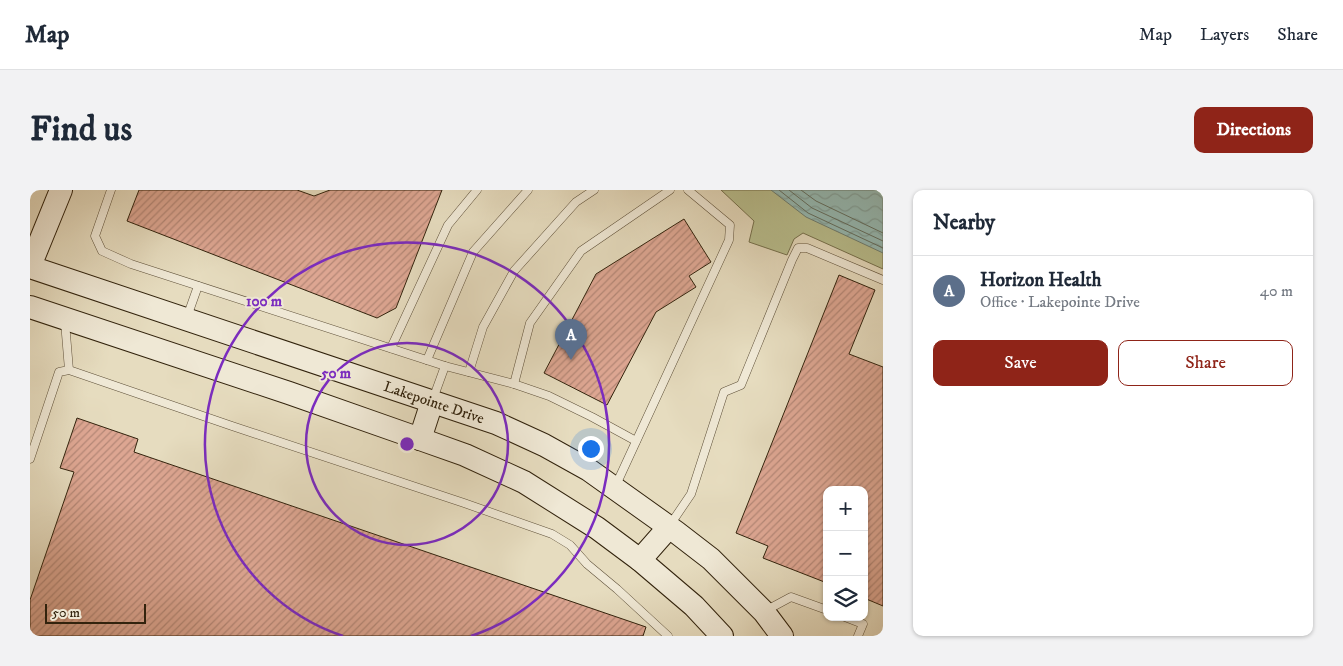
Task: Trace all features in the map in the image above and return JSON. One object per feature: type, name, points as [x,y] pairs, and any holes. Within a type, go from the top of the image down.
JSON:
[{"type":"main road","points":[[30,267],[61,190]]},
{"type":"main road","name":"Lakepointe Drive","points":[[30,267],[496,423],[544,445],[589,470],[711,559],[764,612],[782,636]]},
{"type":"main road","points":[[65,320],[75,283]]},
{"type":"main road","points":[[30,307],[289,393],[420,439],[465,455],[524,482],[597,528],[640,560],[694,606],[722,636]]},
{"type":"main road","points":[[420,439],[432,402]]},
{"type":"main road","points":[[640,560],[669,527]]},
{"type":"lane","points":[[111,190],[94,236],[102,251],[131,264],[444,366],[514,384],[549,396],[636,441]]},
{"type":"lane","points":[[391,348],[448,225],[477,190]]},
{"type":"lane","points":[[427,360],[473,252],[528,190]]},
{"type":"lane","points":[[469,372],[483,327],[514,271],[576,202],[594,190]]},
{"type":"lane","points":[[514,384],[530,323],[581,251],[670,190]]},
{"type":"lane","points":[[614,488],[729,240],[730,225],[688,190]]},
{"type":"lane","points":[[669,527],[691,494],[724,392],[741,385],[798,248],[807,248],[883,280]]},
{"type":"lane","points":[[186,320],[198,286]]},
{"type":"lane","points":[[65,320],[69,370]]},
{"type":"lane","points":[[432,402],[444,366]]},
{"type":"lane","points":[[30,459],[59,372],[69,370],[552,534],[570,546],[587,564],[668,636]]},
{"type":"lane","points":[[764,612],[791,597],[823,609]]},
{"type":"lane","points":[[855,621],[863,624],[861,635]]},
{"type":"green space","points":[[721,190],[883,190],[883,269],[803,233],[794,239],[787,255],[749,242],[754,221]]},
{"type":"water","points":[[771,190],[883,190],[883,253],[806,217]]},
{"type":"building","points":[[139,190],[297,190],[314,196],[330,190],[442,190],[396,308],[377,318],[127,221]]},
{"type":"building","points":[[684,219],[711,262],[689,276],[696,287],[656,312],[607,405],[544,373],[596,274]]},
{"type":"building","points":[[839,275],[875,290],[849,354],[883,367],[883,606],[868,600],[868,486],[823,486],[823,581],[763,558],[768,546],[736,533]]},
{"type":"building","points":[[77,418],[138,439],[134,452],[646,627],[643,636],[30,636],[30,600],[74,472],[60,468]]},
{"type":"place","name":"Horizon Health","points":[[571,360]]}]
